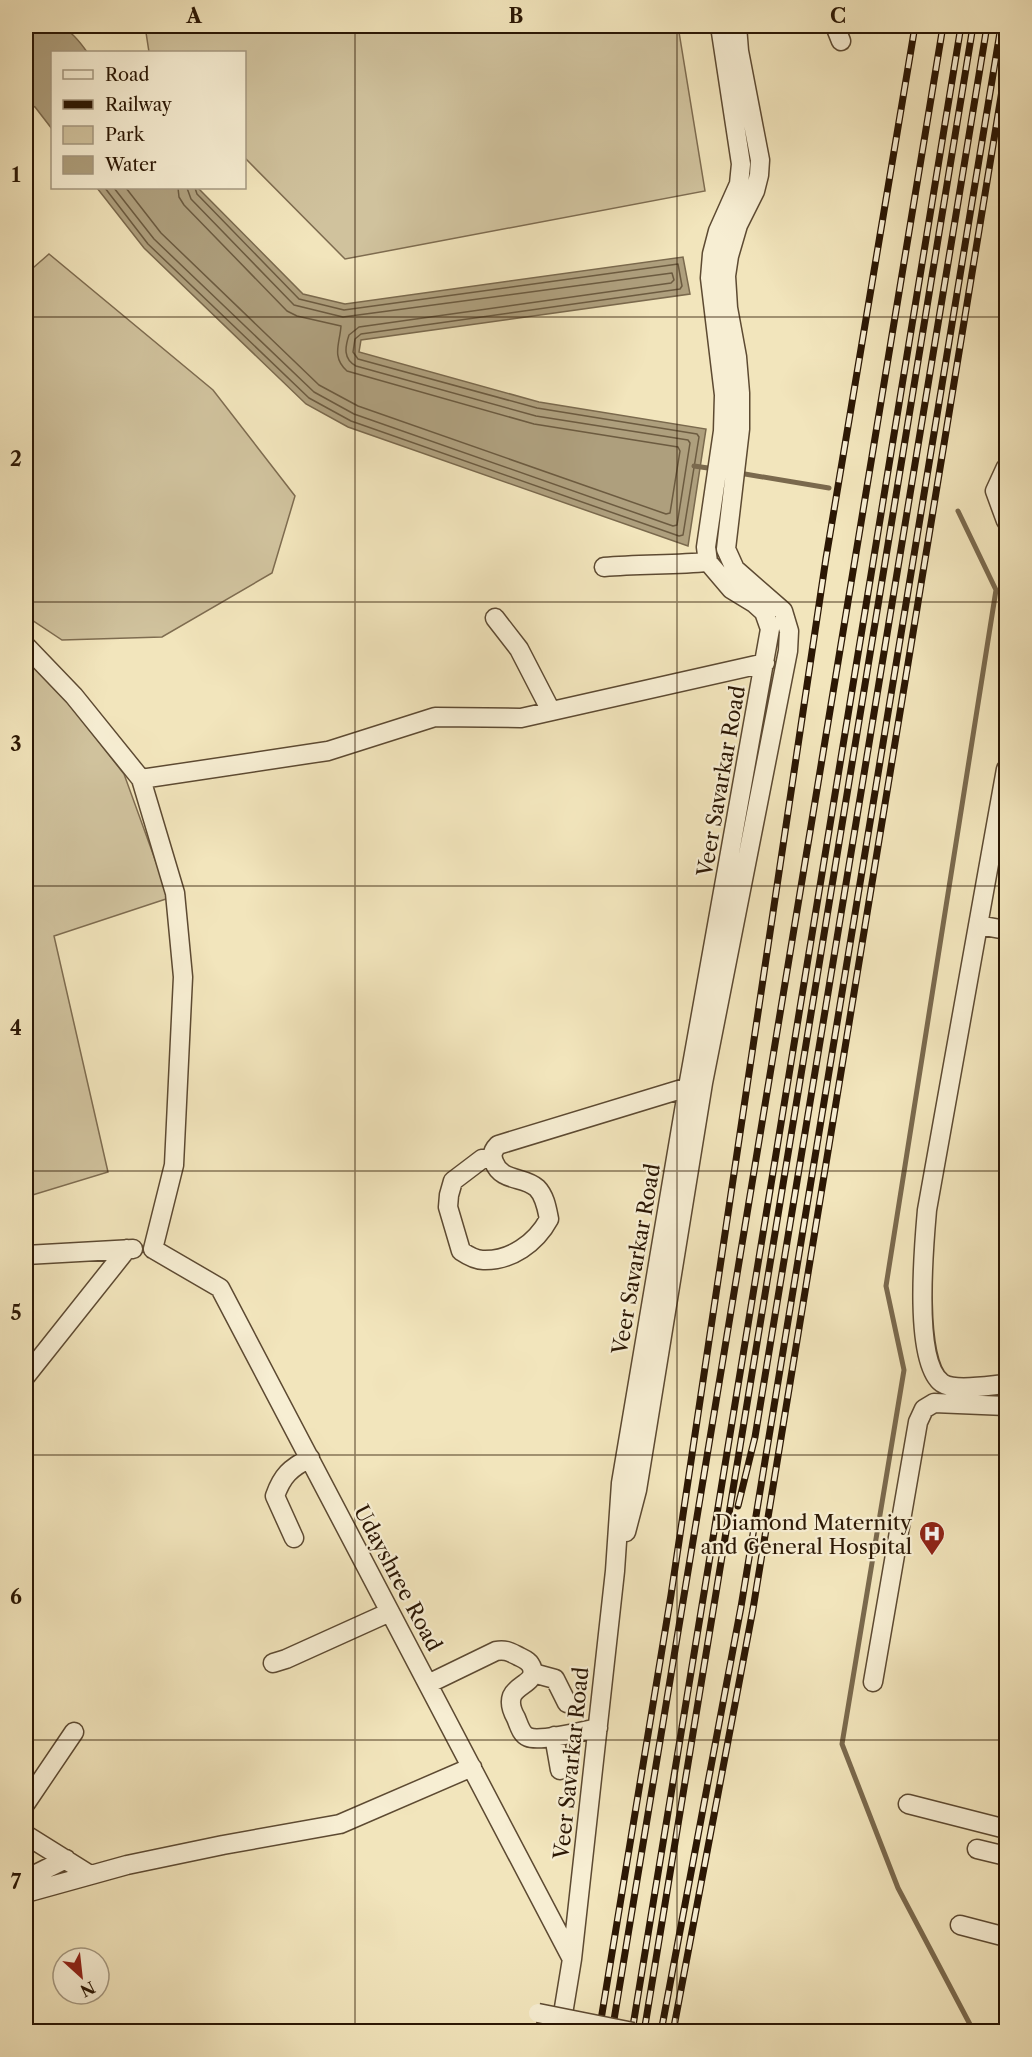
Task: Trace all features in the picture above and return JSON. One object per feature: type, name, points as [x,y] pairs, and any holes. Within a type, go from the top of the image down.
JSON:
[{"type":"street","points":[[720,26],[741,164],[739,184],[718,231],[712,254],[710,278],[724,395],[731,430]]},
{"type":"street","points":[[604,567],[668,566],[707,554],[731,430],[738,375],[728,308],[726,276],[738,225],[755,191],[760,160],[739,51],[737,26]]},
{"type":"street","name":"Veer Savarkar Road","points":[[695,1085],[788,651],[789,631],[783,611],[735,569],[726,549],[731,430]]},
{"type":"street","points":[[1006,467],[995,491],[1006,521]]},
{"type":"street","name":"Veer Savarkar Road","points":[[560,2031],[572,1959],[598,1728],[615,1571],[621,1483],[695,1085],[770,629],[764,612],[754,603],[730,589],[707,554]]},
{"type":"street","points":[[495,618],[519,649],[551,711]]},
{"type":"street","points":[[26,646],[74,696],[141,779],[176,893],[183,977],[174,1165],[153,1248],[26,1255]]},
{"type":"street","points":[[141,779],[328,752],[435,717],[521,718],[765,663]]},
{"type":"street","points":[[1006,770],[927,1210],[922,1278],[926,1351],[931,1367],[942,1383],[959,1387],[1006,1384]]},
{"type":"street","points":[[978,925],[1006,930]]},
{"type":"street","points":[[492,1158],[482,1159],[453,1181],[448,1195],[448,1207],[460,1251],[483,1260],[521,1250],[534,1242],[549,1219],[545,1201],[535,1186],[503,1175],[496,1167],[492,1158],[498,1145],[508,1140],[695,1085]]},
{"type":"street","name":"Udayshree Road","points":[[153,1248],[220,1288],[572,1959]]},
{"type":"street","points":[[26,1376],[128,1249]]},
{"type":"street","points":[[873,1682],[918,1422],[924,1409],[934,1403],[1006,1406]]},
{"type":"street","points":[[294,1538],[275,1496],[281,1480],[297,1465],[310,1458]]},
{"type":"street","points":[[273,1663],[390,1612]]},
{"type":"street","points":[[428,1684],[504,1649],[531,1664],[533,1673],[530,1680],[515,1690],[511,1697],[510,1707],[522,1734],[530,1738],[598,1728]]},
{"type":"street","points":[[533,1673],[555,1679],[567,1703]]},
{"type":"street","points":[[26,1803],[74,1732]]},
{"type":"street","points":[[554,1736],[560,1770]]},
{"type":"street","points":[[26,1893],[90,1875],[223,1845],[340,1824],[472,1767]]},
{"type":"street","points":[[908,1804],[1006,1829]]},
{"type":"street","points":[[26,1835],[90,1875]]},
{"type":"street","points":[[977,1849],[1006,1856]]},
{"type":"street","points":[[26,1879],[66,1859]]},
{"type":"street","points":[[960,1925],[1006,1937]]},
{"type":"street","points":[[538,2013],[633,2031]]},
{"type":"green space","points":[[145,26],[678,26],[705,191],[345,259],[246,159],[246,51],[149,51]]},
{"type":"green space","points":[[49,254],[213,390],[295,496],[272,573],[162,637],[62,640],[26,616],[26,274]]},
{"type":"green space","points":[[26,658],[64,697],[124,774],[169,898],[54,936],[108,1172],[26,1197]]},
{"type":"water","points":[[47,25],[67,30],[86,51],[51,51],[51,128],[35,107],[26,104],[26,26]]},
{"type":"water","points":[[98,189],[199,189],[303,294],[345,304],[683,257],[690,294],[361,340],[359,352],[539,402],[706,429],[688,546],[348,427],[306,404],[144,248]]},
{"type":"waterway","points":[[694,466],[715,469]]},
{"type":"waterway","points":[[739,473],[829,488]]},
{"type":"waterway","points":[[958,511],[996,590],[886,1286],[904,1370],[842,1744],[898,1888],[974,2032]]},
{"type":"railway","points":[[599,2032],[671,1595],[826,558],[915,26]]},
{"type":"railway","points":[[612,2032],[943,26]]},
{"type":"railway","points":[[632,2032],[961,26]]},
{"type":"railway","points":[[644,2032],[973,26]]},
{"type":"railway","points":[[738,1506],[755,1437],[987,26]]},
{"type":"railway","points":[[661,2032],[741,1607],[1001,26]]},
{"type":"railway","points":[[673,2032],[753,1609],[1006,66]]},
{"type":"place","name":"Diamond Maternity and General Hospital","points":[[932,1557]]}]
